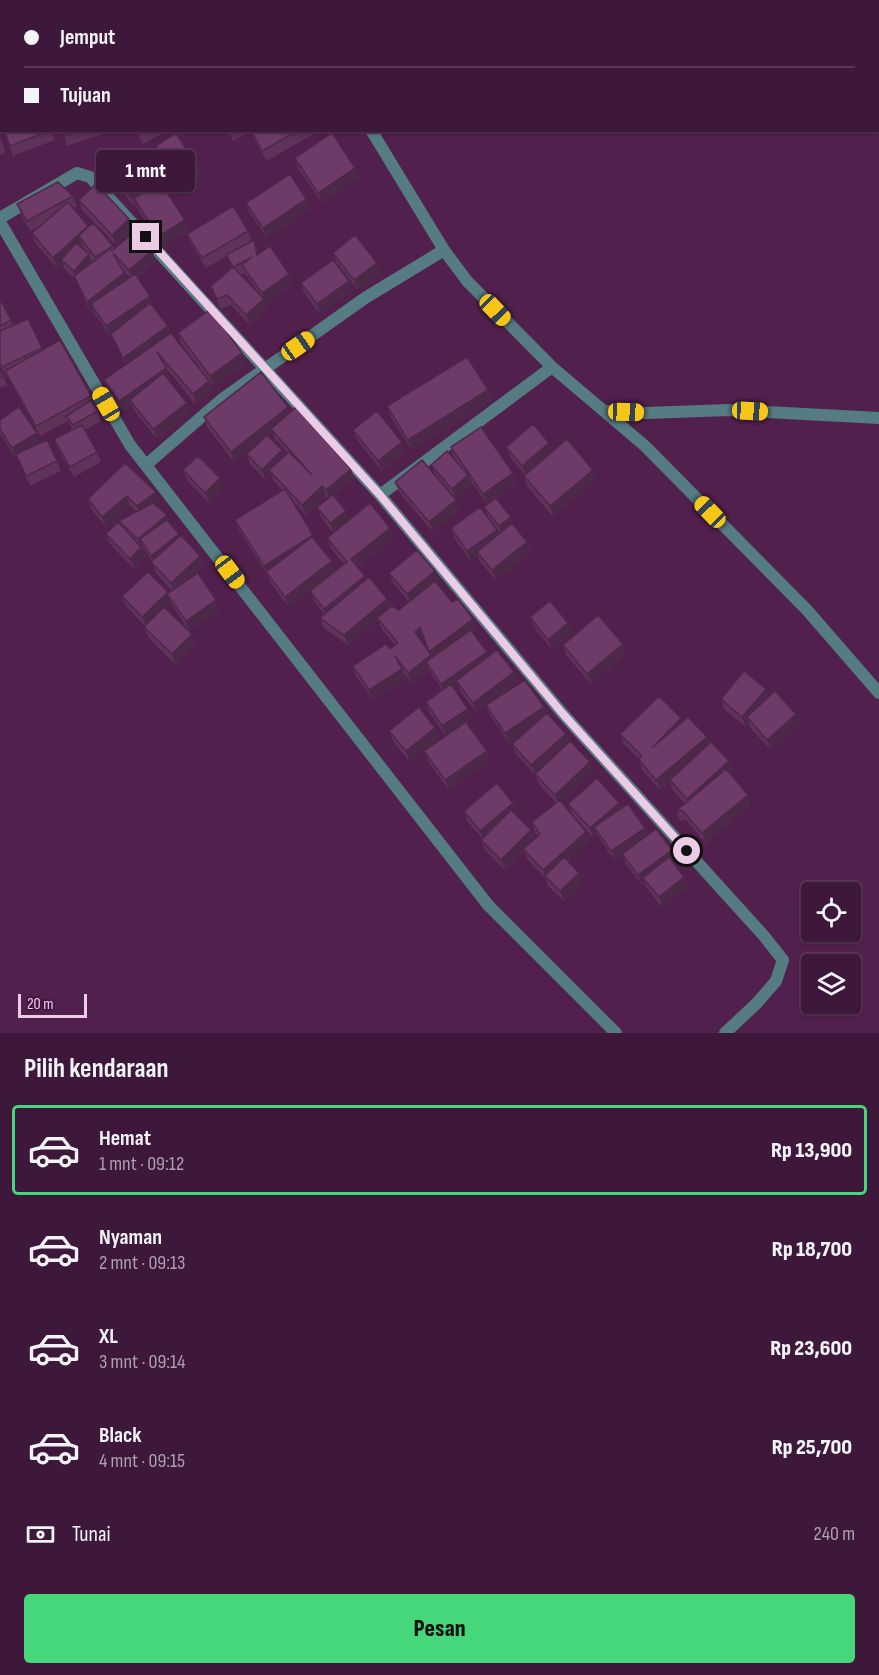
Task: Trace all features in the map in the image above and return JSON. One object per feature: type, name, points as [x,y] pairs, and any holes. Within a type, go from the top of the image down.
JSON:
[{"type":"street","points":[[372,132],[444,250],[467,281],[552,368],[645,446],[807,610],[879,693]]},
{"type":"street","points":[[616,1033],[488,905],[130,445],[0,220],[77,173],[90,177],[380,495],[563,714],[764,936],[783,960],[776,981],[756,1004],[725,1033]]},
{"type":"street","points":[[146,465],[221,400],[365,298],[444,250]]},
{"type":"street","points":[[380,495],[552,368]]},
{"type":"street","points":[[606,411],[646,413],[728,410],[879,418]]},
{"type":"building","points":[[5,132],[47,132],[10,146]]},
{"type":"building","points":[[63,132],[75,132],[64,136]]},
{"type":"building","points":[[252,132],[295,132],[262,151]]},
{"type":"building","points":[[176,133],[199,170],[179,182],[156,146]]},
{"type":"building","points":[[332,133],[355,168],[318,193],[295,158]]},
{"type":"building","points":[[135,151],[155,176],[130,196],[110,171]]},
{"type":"building","points":[[290,174],[306,199],[263,228],[246,203]]},
{"type":"building","points":[[58,182],[73,196],[27,221],[17,204]]},
{"type":"building","points":[[160,182],[185,220],[158,237],[134,198]]},
{"type":"building","points":[[96,184],[129,219],[112,235],[79,200]]},
{"type":"building","points":[[68,202],[88,226],[53,258],[32,233]]},
{"type":"building","points":[[233,206],[248,231],[202,258],[187,234]]},
{"type":"building","points":[[94,224],[113,246],[95,257],[79,236]]},
{"type":"building","points":[[135,231],[152,251],[129,270],[113,253],[124,273],[87,302],[74,276],[110,249],[112,251]]},
{"type":"building","points":[[355,235],[377,263],[354,280],[333,253]]},
{"type":"building","points":[[254,240],[257,255],[270,246],[289,274],[262,293],[242,265],[252,257],[233,267],[226,255]]},
{"type":"building","points":[[76,243],[89,254],[74,271],[61,260]]},
{"type":"building","points":[[333,260],[349,281],[317,304],[301,283]]},
{"type":"building","points":[[233,267],[264,299],[246,315],[227,295],[217,299],[211,286]]},
{"type":"building","points":[[135,274],[150,296],[106,326],[91,304]]},
{"type":"building","points":[[0,299],[11,320],[0,326]]},
{"type":"building","points":[[150,303],[168,326],[123,358],[111,334]]},
{"type":"building","points":[[211,309],[242,353],[210,376],[178,333]]},
{"type":"building","points":[[28,319],[42,348],[2,367],[0,331]]},
{"type":"building","points":[[171,333],[209,381],[193,394],[157,352],[166,368],[119,401],[104,380]]},
{"type":"building","points":[[60,340],[91,396],[36,426],[5,371]]},
{"type":"building","points":[[467,357],[488,390],[408,440],[387,406]]},
{"type":"building","points":[[261,372],[288,407],[231,452],[204,417]]},
{"type":"building","points":[[163,373],[187,403],[153,429],[130,400]]},
{"type":"building","points":[[91,400],[98,411],[73,425],[66,416]]},
{"type":"building","points":[[19,407],[37,433],[12,448],[0,429],[0,420]]},
{"type":"building","points":[[296,407],[351,469],[326,490],[322,486],[302,505],[269,470],[289,452],[312,475],[271,429]]},
{"type":"building","points":[[377,411],[402,442],[378,461],[353,430]]},
{"type":"building","points":[[533,424],[549,443],[522,466],[506,447]]},
{"type":"building","points":[[82,425],[97,452],[70,467],[54,439]]},
{"type":"building","points":[[481,427],[513,473],[483,494],[451,447]]},
{"type":"building","points":[[267,435],[282,450],[262,470],[247,454]]},
{"type":"building","points":[[567,439],[593,470],[550,506],[524,476]]},
{"type":"building","points":[[47,440],[57,461],[26,476],[16,454]]},
{"type":"building","points":[[447,451],[468,475],[452,489],[431,465]]},
{"type":"building","points":[[198,456],[220,478],[205,493],[183,470]]},
{"type":"building","points":[[422,460],[456,500],[429,522],[395,482]]},
{"type":"building","points":[[125,463],[156,492],[137,506],[127,496],[102,517],[88,499]]},
{"type":"building","points":[[285,489],[313,535],[264,566],[235,520]]},
{"type":"building","points":[[333,495],[346,511],[330,523],[317,507]]},
{"type":"building","points":[[496,498],[511,517],[499,526],[484,507]]},
{"type":"building","points":[[153,503],[167,515],[138,539],[119,521]]},
{"type":"building","points":[[370,503],[390,528],[351,559],[365,576],[324,609],[310,591],[347,562],[327,538]]},
{"type":"building","points":[[480,507],[497,530],[467,551],[451,528]]},
{"type":"building","points":[[167,520],[179,534],[151,556],[140,539]]},
{"type":"building","points":[[118,522],[141,547],[130,559],[106,534]]},
{"type":"building","points":[[512,523],[527,542],[492,570],[477,552]]},
{"type":"building","points":[[181,535],[200,556],[171,583],[151,562]]},
{"type":"building","points":[[312,537],[332,561],[285,597],[266,572]]},
{"type":"building","points":[[417,550],[435,571],[407,594],[389,573]]},
{"type":"building","points":[[148,572],[168,592],[142,617],[122,596]]},
{"type":"building","points":[[198,573],[216,600],[186,621],[167,594]]},
{"type":"building","points":[[369,577],[387,599],[344,635],[320,618]]},
{"type":"building","points":[[435,581],[452,602],[458,599],[473,619],[429,652],[431,655],[408,673],[395,656],[402,669],[369,690],[353,666],[386,644],[390,649],[398,643],[377,618],[392,606],[399,610]],"holes":[[[420,627],[429,652],[415,632]]]},
{"type":"building","points":[[550,601],[568,623],[548,640],[530,617]]},
{"type":"building","points":[[164,607],[192,634],[172,654],[144,627]]},
{"type":"building","points":[[598,615],[623,644],[587,674],[563,645]]},
{"type":"building","points":[[471,630],[487,652],[441,684],[426,662]]},
{"type":"building","points":[[497,650],[514,672],[473,703],[456,681]]},
{"type":"building","points":[[744,671],[766,689],[742,717],[721,699]]},
{"type":"building","points":[[525,680],[544,707],[505,733],[486,705]]},
{"type":"building","points":[[451,684],[468,709],[442,726],[426,702]]},
{"type":"building","points":[[775,691],[796,714],[767,740],[747,717]]},
{"type":"building","points":[[659,696],[681,718],[652,748],[688,717],[707,737],[656,780],[639,760],[642,756],[620,734]]},
{"type":"building","points":[[419,707],[435,728],[406,751],[389,731]]},
{"type":"building","points":[[547,713],[566,734],[531,765],[512,744]]},
{"type":"building","points":[[466,722],[487,751],[445,780],[424,751]]},
{"type":"building","points":[[570,741],[590,762],[555,795],[535,774]]},
{"type":"building","points":[[711,742],[729,761],[687,799],[670,780]]},
{"type":"building","points":[[726,769],[748,795],[702,833],[682,810],[676,811]]},
{"type":"building","points":[[597,778],[619,803],[590,828],[568,804]]},
{"type":"building","points":[[497,783],[513,803],[480,831],[464,811]]},
{"type":"building","points":[[560,800],[586,832],[543,870],[523,849],[540,834],[532,822]]},
{"type":"building","points":[[628,804],[645,828],[611,851],[594,827]]},
{"type":"building","points":[[511,810],[531,830],[501,860],[481,840]]},
{"type":"building","points":[[656,829],[672,850],[638,875],[622,854]]},
{"type":"building","points":[[564,857],[579,873],[560,891],[545,876]]},
{"type":"building","points":[[669,857],[684,877],[659,897],[643,878]]},
{"type":"route","points":[[146,237],[264,370],[380,495],[563,714],[687,851]]}]
